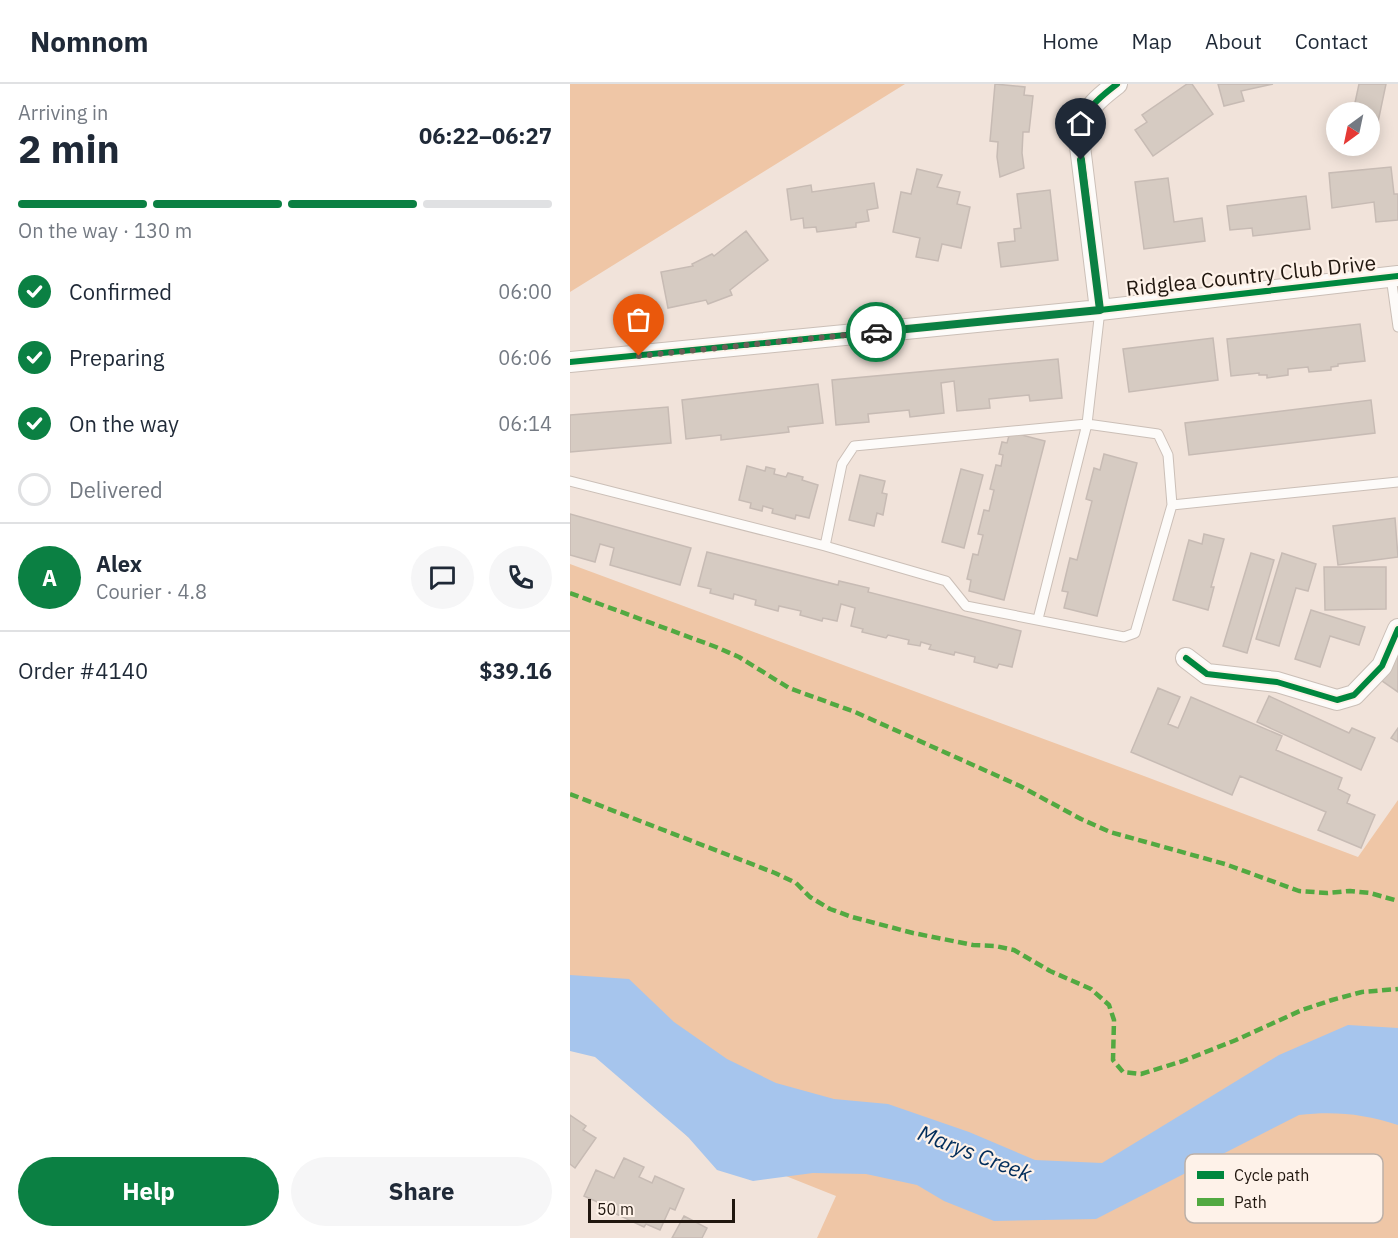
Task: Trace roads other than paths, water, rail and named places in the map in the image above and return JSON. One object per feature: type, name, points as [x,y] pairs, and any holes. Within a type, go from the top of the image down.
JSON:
[{"type":"street","points":[[1100,310],[1079,138],[1086,114],[1095,100],[1117,84]]},
{"type":"street","name":"Ridglea Country Club Drive","points":[[570,362],[1100,310],[1394,277]]},
{"type":"street","points":[[1186,658],[1207,675],[1277,682],[1337,700],[1354,694],[1382,666],[1398,629]]},
{"type":"lane","points":[[1394,277],[1398,327]]},
{"type":"lane","points":[[1038,619],[1087,424],[1100,310]]},
{"type":"lane","points":[[570,481],[825,546],[946,581],[966,606],[1124,638],[1135,633],[1172,505],[1168,455],[1158,434],[1087,424],[854,446],[842,464],[825,546]]},
{"type":"lane","points":[[1172,505],[1398,482]]},
{"type":"water","name":"Marys Creek","points":[[570,975],[629,979],[674,1022],[727,1059],[776,1083],[834,1099],[888,1104],[969,1132],[1035,1160],[1102,1163],[1279,1055],[1348,1025],[1398,1028],[1398,1125],[1349,1114],[1299,1115],[1223,1154],[1185,1154],[1185,1173],[1096,1219],[994,1221],[944,1201],[917,1185],[866,1174],[813,1173],[753,1181],[717,1170],[688,1137],[595,1057],[570,1051]]}]
